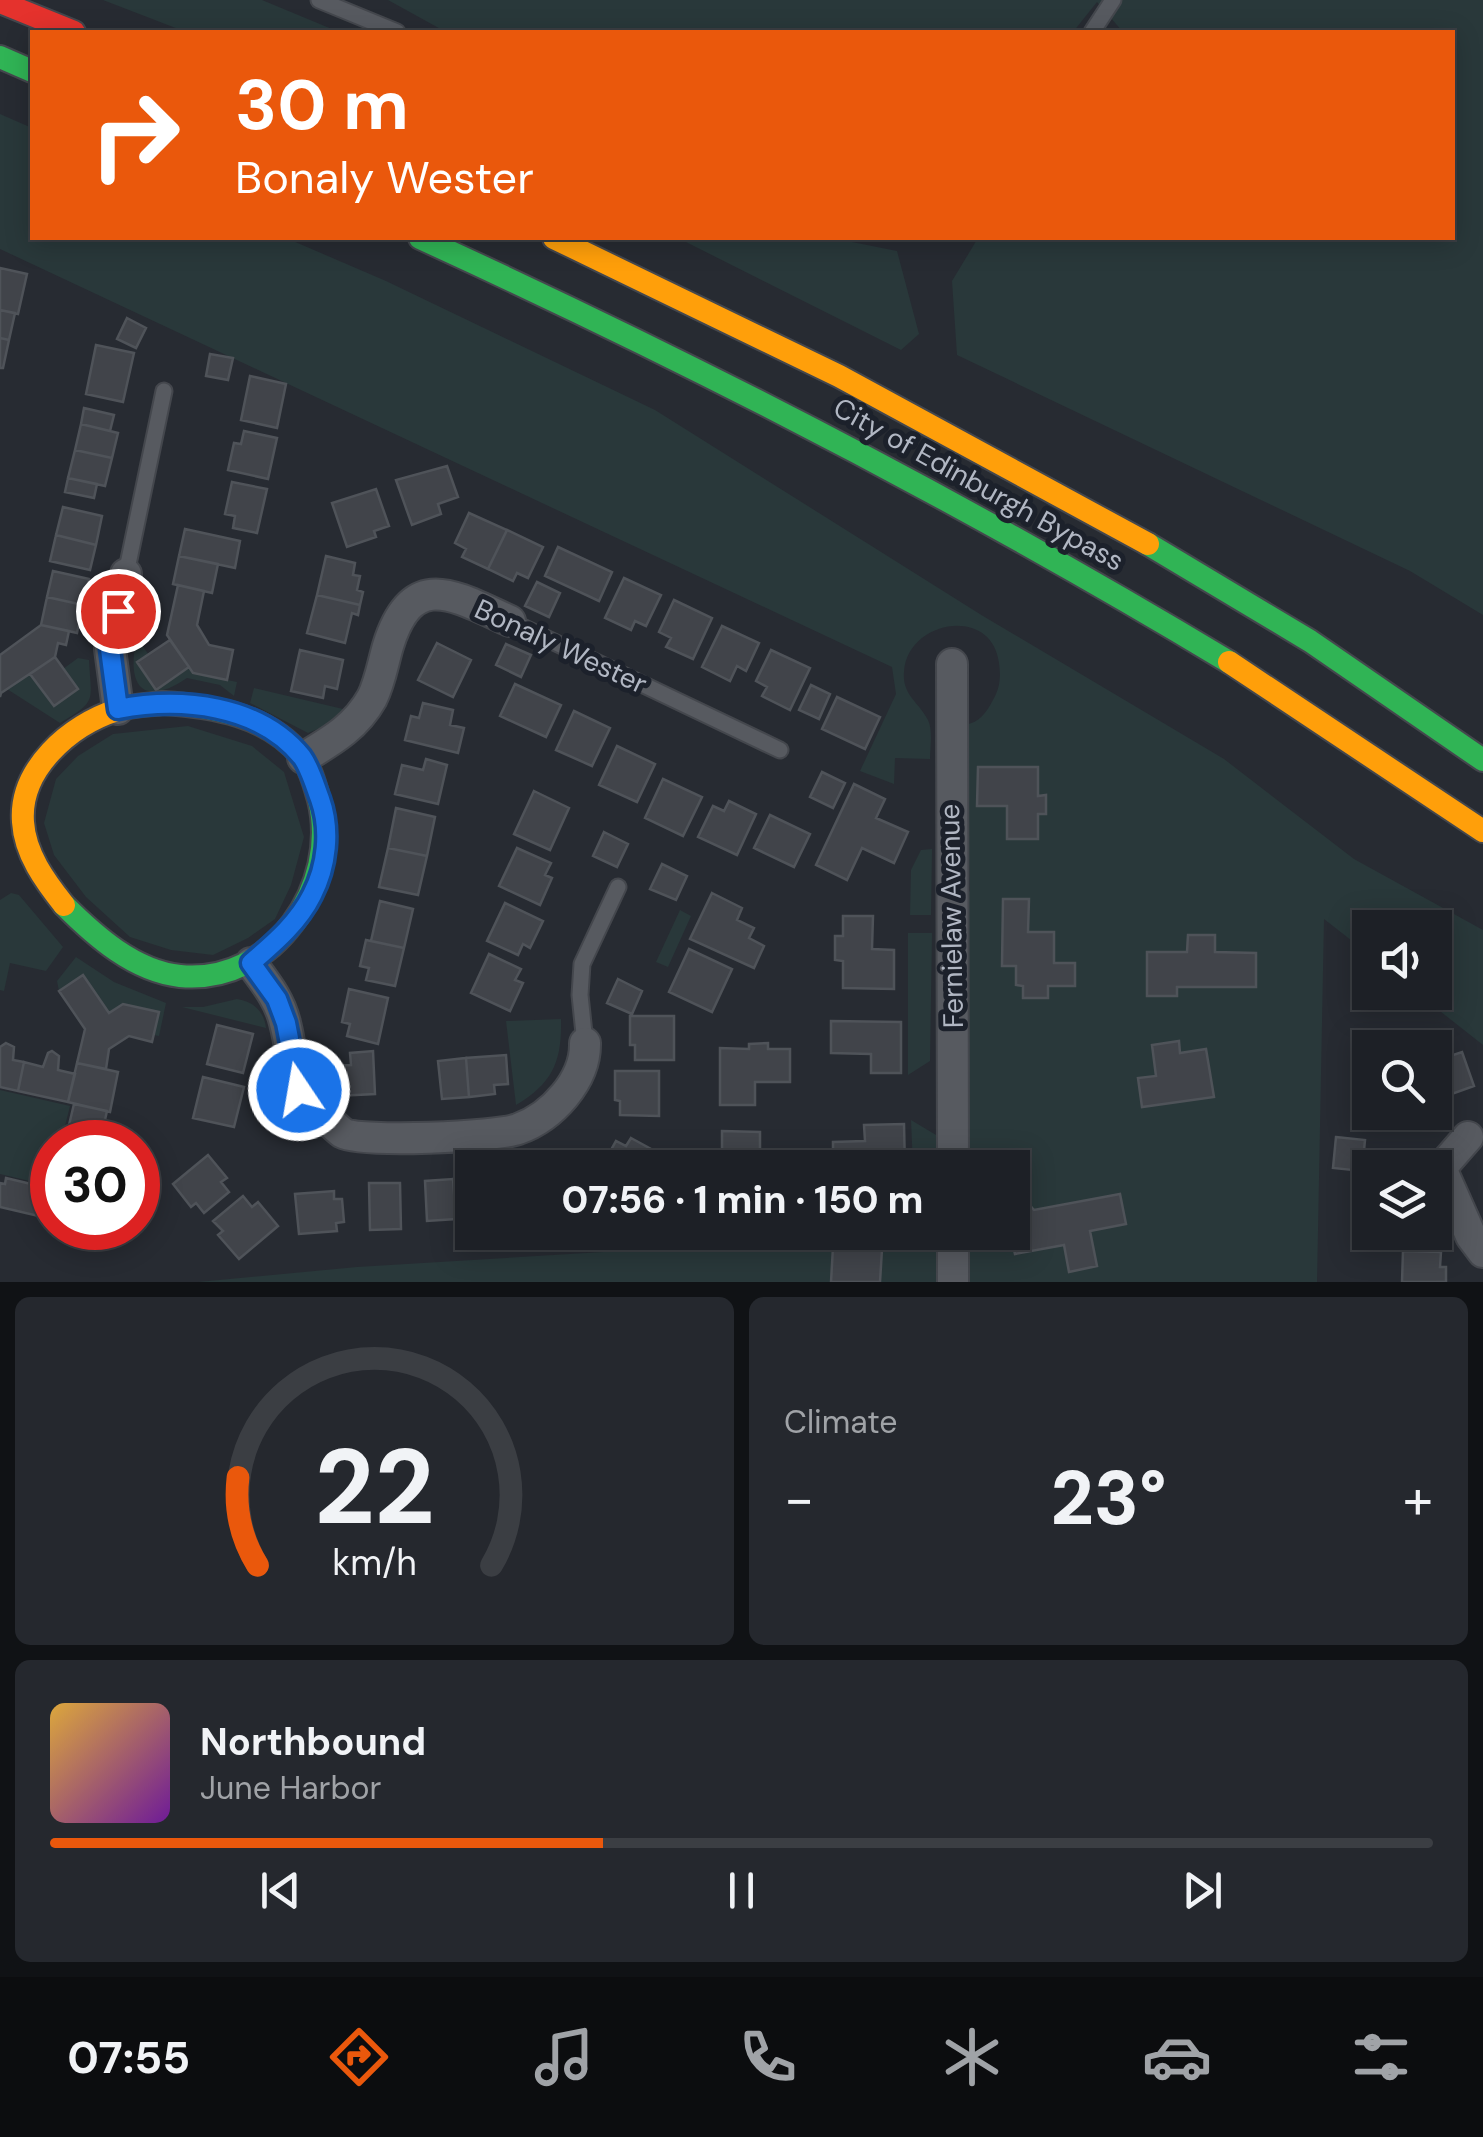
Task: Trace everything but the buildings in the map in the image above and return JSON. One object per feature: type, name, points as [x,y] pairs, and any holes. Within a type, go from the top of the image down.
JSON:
[{"type":"main road","points":[[0,2],[69,30]]},
{"type":"main road","points":[[0,57],[30,69]]},
{"type":"main road","name":"City of Edinburgh Bypass","points":[[424,240],[546,294],[758,400],[1023,540],[1164,621],[1306,710],[1483,831]]},
{"type":"main road","name":"City of Edinburgh Bypass","points":[[558,240],[758,334],[1123,529],[1321,650],[1483,760]]},
{"type":"main road","points":[[163,703],[225,710],[275,733],[303,758],[325,812],[327,838],[321,873],[298,918],[251,963],[221,973],[184,977],[138,963],[90,933],[69,912],[27,845],[23,822],[12,800],[64,738],[86,722],[118,709],[163,703]]},
{"type":"street","points":[[118,709],[110,649],[126,574]]},
{"type":"street","name":"Bonaly Wester","points":[[303,758],[351,728],[373,695],[400,614],[412,601],[426,594],[442,595],[464,600],[510,621]]},
{"type":"street","name":"Fernielaw Avenue","points":[[952,664],[953,1150]]},
{"type":"street","points":[[251,963],[277,999],[286,1023],[299,1090],[346,1135],[393,1140],[517,1130],[547,1112],[575,1083],[585,1043]]},
{"type":"street","points":[[1452,1155],[1468,1137]]},
{"type":"street","points":[[1452,1193],[1483,1252]]},
{"type":"street","points":[[953,1250],[953,1282]]},
{"type":"lane","points":[[319,0],[392,30]]},
{"type":"lane","points":[[1093,30],[1113,0]]},
{"type":"lane","points":[[126,574],[164,391]]},
{"type":"lane","name":"Bonaly Wester","points":[[510,621],[780,750]]},
{"type":"lane","points":[[585,1043],[580,995],[582,964],[618,887]]},
{"type":"shaded area","points":[[103,0],[262,0],[334,30],[181,30]]},
{"type":"shaded area","points":[[388,0],[1483,0],[1483,615],[1410,571],[957,355],[952,281],[977,240],[1455,240],[1455,30],[1121,30],[1097,2],[1075,30],[442,30]]},
{"type":"shaded area","points":[[0,114],[30,127],[30,240],[291,240],[386,281],[655,410],[983,616],[1224,759],[1354,859],[1447,910],[1352,910],[1352,941],[1324,919],[1317,1282],[970,1282],[969,1250],[1030,1250],[1030,1150],[965,1150],[963,934],[968,930],[968,914],[963,910],[963,897],[970,891],[965,725],[985,713],[995,696],[999,663],[993,645],[982,633],[967,627],[950,626],[919,641],[909,654],[904,680],[908,693],[930,724],[930,759],[895,758],[894,784],[860,771],[896,694],[892,667],[0,249]]},
{"type":"shaded area","points":[[682,240],[842,240],[897,251],[919,334],[901,350]]},
{"type":"shaded area","points":[[137,637],[148,654],[137,662],[156,690],[189,667],[193,673],[237,682],[234,696],[220,685],[187,678],[158,691],[141,687],[134,668]]},
{"type":"shaded area","points":[[78,658],[89,660],[90,699],[60,723],[7,689],[30,674],[54,706],[78,689],[63,669]]},
{"type":"shaded area","points":[[254,688],[343,709],[327,725],[308,733],[250,703]]},
{"type":"shaded area","points":[[188,726],[252,746],[284,772],[304,837],[291,885],[275,919],[213,955],[171,950],[130,937],[86,897],[54,855],[44,823],[56,779],[78,756],[113,734]]},
{"type":"shaded area","points":[[932,849],[931,915],[910,915],[911,870],[921,850]]},
{"type":"shaded area","points":[[11,893],[19,895],[63,947],[46,971],[10,963],[4,991],[0,990],[0,900]]},
{"type":"shaded area","points":[[680,910],[691,916],[668,967],[656,962]]},
{"type":"shaded area","points":[[1452,913],[1483,930],[1483,1045],[1439,1010],[1452,1010]]},
{"type":"shaded area","points":[[908,933],[932,933],[930,1061],[908,1075]]},
{"type":"shaded area","points":[[76,957],[114,982],[166,1003],[159,1036],[154,1035],[159,1012],[123,1004],[109,1013],[59,991],[57,981]]},
{"type":"shaded area","points":[[237,999],[257,1008],[266,1028],[182,1007],[203,1007]]},
{"type":"shaded area","points":[[561,1019],[560,1047],[553,1070],[539,1088],[516,1105],[506,1021]]},
{"type":"shaded area","points":[[0,1090],[70,1106],[66,1120],[30,1120],[30,1181],[0,1174]]},
{"type":"shaded area","points":[[911,1120],[936,1135],[936,1150],[912,1150]]},
{"type":"shaded area","points":[[636,1250],[940,1250],[940,1282],[198,1282],[357,1267]]},
{"type":"traffic: fast","points":[[0,57],[30,70]]},
{"type":"traffic: fast","points":[[424,240],[830,438],[1031,547],[1229,662]]},
{"type":"traffic: fast","points":[[1148,544],[1310,641],[1483,760]]},
{"type":"traffic: fast","points":[[64,905],[131,960],[163,973],[214,975],[244,964],[271,947],[293,923],[309,895],[319,865],[323,832],[319,800],[302,757],[273,731],[238,715],[163,703]]},
{"type":"traffic: slow","points":[[558,240],[839,376],[1148,544]]},
{"type":"traffic: slow","points":[[1229,662],[1483,831]]},
{"type":"traffic: slow","points":[[64,905],[43,877],[28,845],[23,822],[29,784],[51,752],[82,726],[122,708],[163,703]]},
{"type":"traffic: jam","points":[[0,2],[69,30]]},
{"type":"route","points":[[118,611],[110,649],[118,709],[163,703],[196,705],[252,720],[275,733],[303,758],[315,784],[325,812],[327,838],[321,873],[298,918],[251,963],[277,999],[286,1023],[299,1090]]}]
